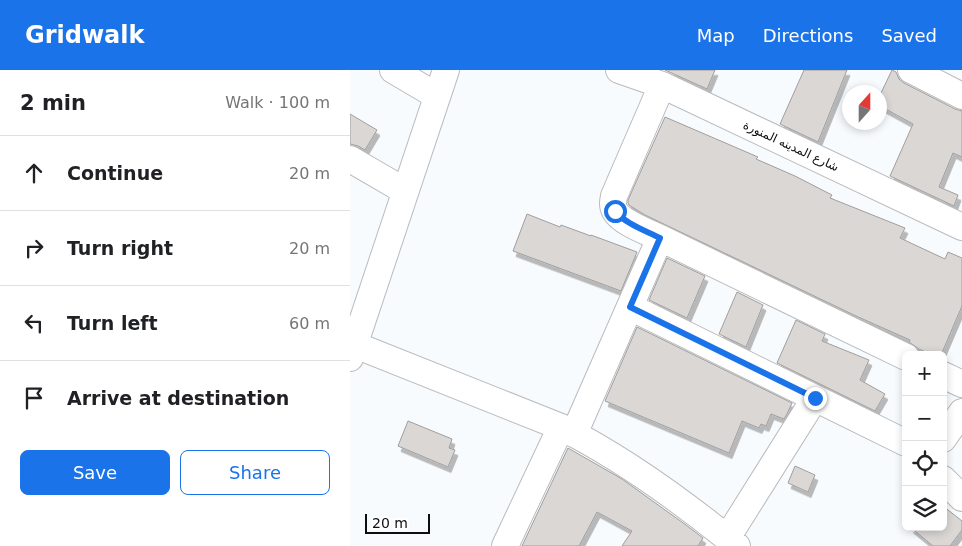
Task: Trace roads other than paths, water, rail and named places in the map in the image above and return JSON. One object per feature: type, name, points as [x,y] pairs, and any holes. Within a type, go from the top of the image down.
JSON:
[{"type":"street","points":[[393,70],[437,96]]},
{"type":"street","points":[[446,70],[353,351],[567,431],[623,463],[690,509],[732,542],[815,398]]},
{"type":"street","name":"شارع المدينه المنورة","points":[[619,70],[662,85],[962,227]]},
{"type":"street","points":[[911,70],[962,96]]},
{"type":"street","points":[[662,85],[614,196],[615,211],[621,218],[902,355]]},
{"type":"street","points":[[350,159],[405,191]]},
{"type":"street","points":[[505,546],[567,431],[630,307],[660,238]]},
{"type":"street","points":[[630,307],[902,441]]},
{"type":"street","points":[[947,377],[962,384]]},
{"type":"street","points":[[947,483],[962,498]]}]
